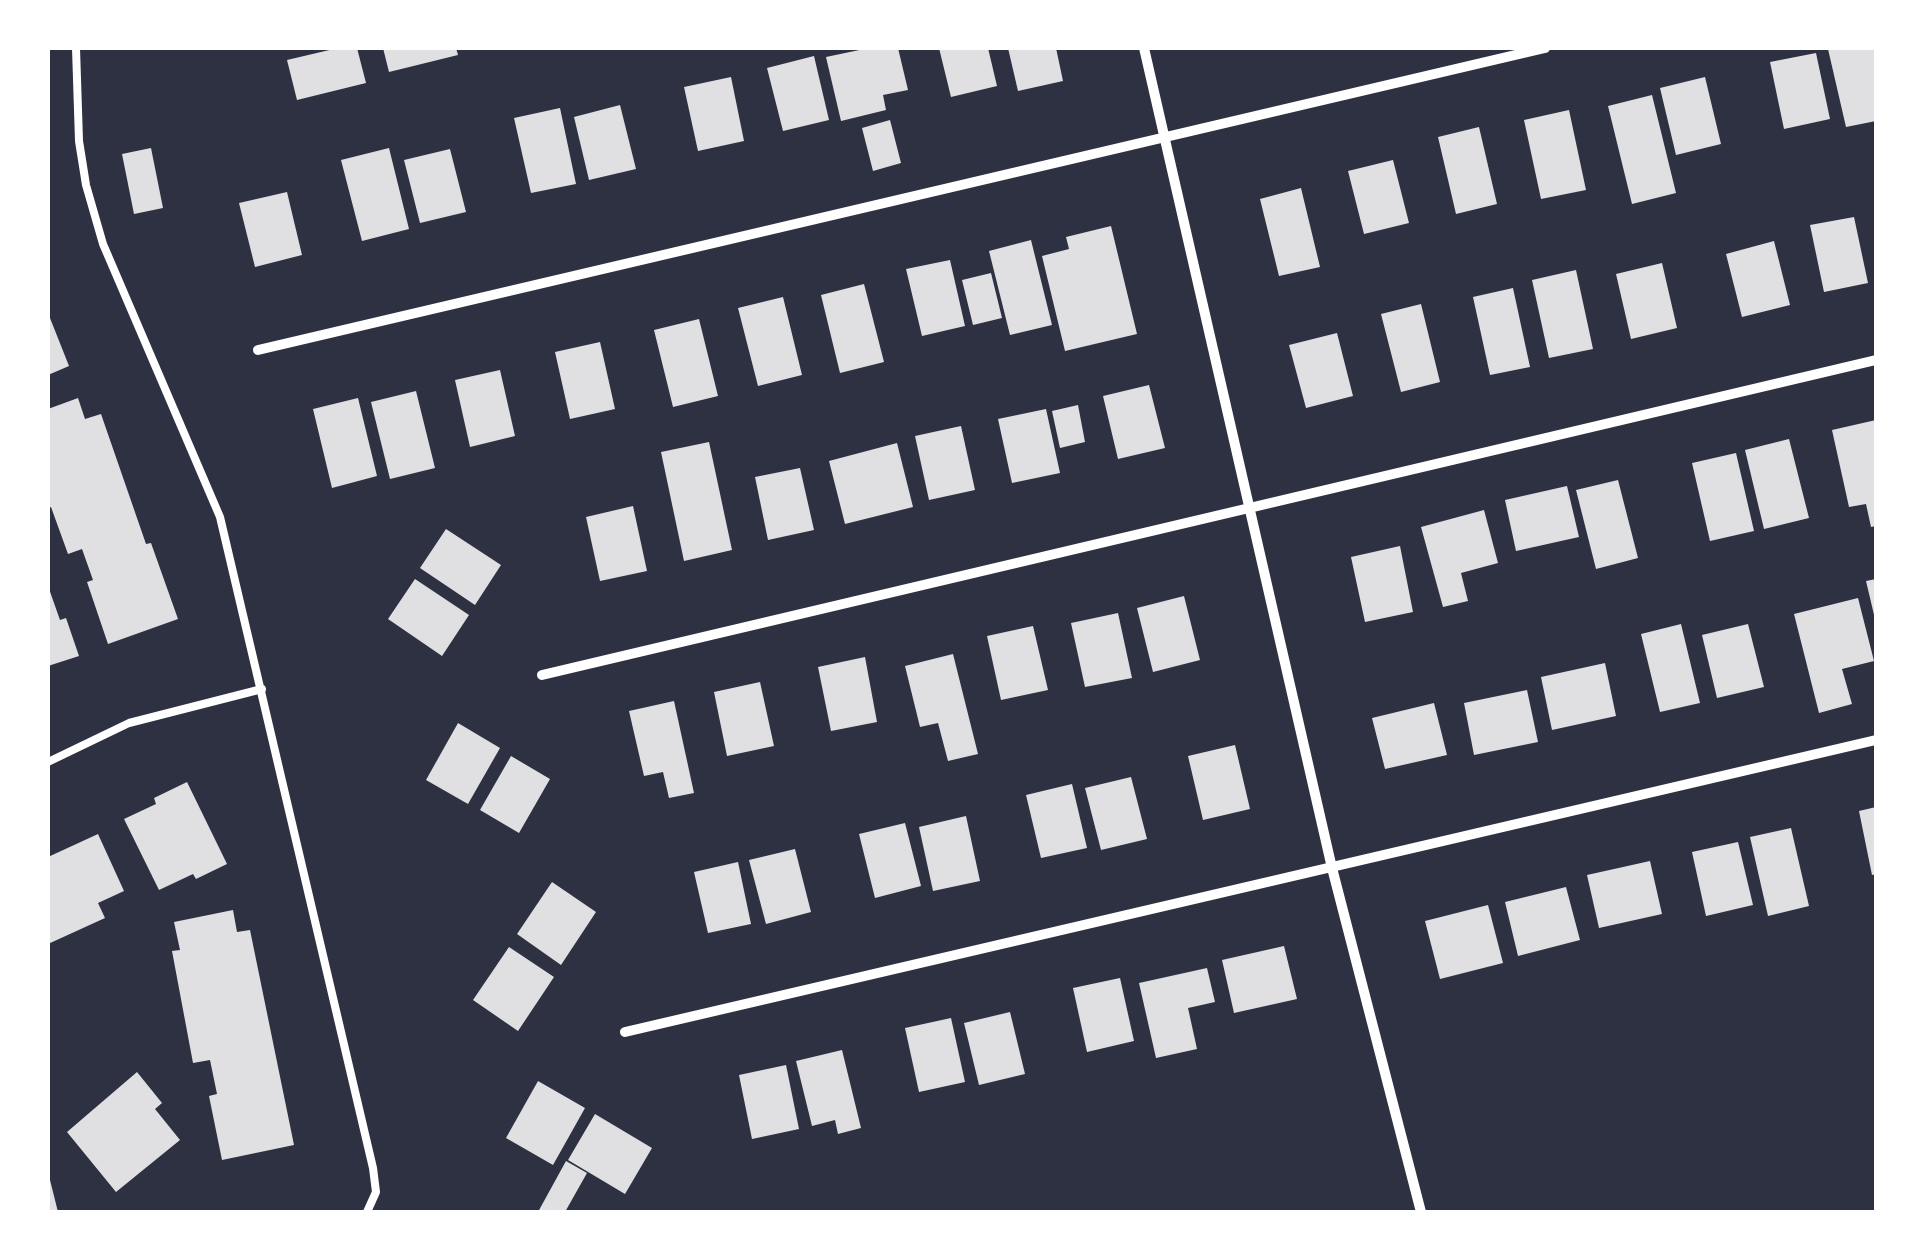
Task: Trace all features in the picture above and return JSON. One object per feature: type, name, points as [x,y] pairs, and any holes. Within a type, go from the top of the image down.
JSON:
[{"type":"street","points":[[1144,48],[1332,868],[1421,1212]]},
{"type":"street","points":[[258,350],[1546,48]]},
{"type":"street","points":[[542,675],[1876,360]]},
{"type":"street","points":[[625,1032],[1876,740]]},
{"type":"lane","points":[[76,48],[79,140],[86,185],[103,244],[220,517],[373,1168],[376,1192],[367,1212]]},
{"type":"lane","points":[[48,762],[129,723],[262,689]]},
{"type":"building","points":[[338,48],[357,48],[366,83],[297,100],[287,60]]},
{"type":"building","points":[[383,48],[456,48],[458,55],[389,72]]},
{"type":"building","points":[[869,48],[898,48],[908,90],[883,95],[886,110],[841,121],[826,57]]},
{"type":"building","points":[[939,48],[988,48],[997,86],[951,97]]},
{"type":"building","points":[[1008,48],[1056,48],[1063,81],[1018,91]]},
{"type":"building","points":[[1875,48],[1876,121],[1846,127],[1828,49]]},
{"type":"building","points":[[1816,53],[1830,119],[1784,129],[1770,62]]},
{"type":"building","points":[[814,56],[829,120],[783,131],[767,68]]},
{"type":"building","points":[[731,77],[744,141],[698,151],[684,87]]},
{"type":"building","points":[[1705,77],[1721,144],[1676,155],[1660,88]]},
{"type":"building","points":[[1652,95],[1676,193],[1632,204],[1608,106]]},
{"type":"building","points":[[620,105],[636,169],[589,180],[574,117]]},
{"type":"building","points":[[560,108],[576,184],[531,193],[514,118]]},
{"type":"building","points":[[1569,110],[1586,190],[1541,199],[1524,120]]},
{"type":"building","points":[[890,120],[901,163],[873,171],[862,128]]},
{"type":"building","points":[[1479,127],[1497,204],[1456,214],[1438,137]]},
{"type":"building","points":[[151,148],[163,208],[134,214],[122,154]]},
{"type":"building","points":[[389,148],[409,229],[362,241],[341,160]]},
{"type":"building","points":[[450,149],[466,212],[420,223],[404,160]]},
{"type":"building","points":[[1393,160],[1409,223],[1364,234],[1348,171]]},
{"type":"building","points":[[1301,188],[1320,267],[1279,276],[1260,199]]},
{"type":"building","points":[[287,192],[302,255],[255,267],[239,203]]},
{"type":"building","points":[[1854,217],[1868,283],[1824,292],[1810,225]]},
{"type":"building","points":[[1111,226],[1137,334],[1065,351],[1042,256],[1069,249],[1066,237]]},
{"type":"building","points":[[1031,240],[1052,325],[1010,335],[989,251]]},
{"type":"building","points":[[1774,241],[1790,305],[1742,317],[1726,254]]},
{"type":"building","points":[[950,260],[965,326],[922,336],[906,269]]},
{"type":"building","points":[[1662,263],[1677,328],[1631,339],[1616,274]]},
{"type":"building","points":[[1576,270],[1593,349],[1549,358],[1532,280]]},
{"type":"building","points":[[991,273],[1002,318],[973,325],[962,280]]},
{"type":"building","points":[[864,284],[884,362],[840,373],[821,295]]},
{"type":"building","points":[[1513,288],[1530,367],[1490,375],[1473,297]]},
{"type":"building","points":[[783,297],[802,375],[758,386],[738,308]]},
{"type":"building","points":[[1421,304],[1440,382],[1401,392],[1381,314]]},
{"type":"building","points":[[48,313],[69,366],[48,375]]},
{"type":"building","points":[[699,319],[718,396],[673,407],[654,330]]},
{"type":"building","points":[[1337,333],[1353,396],[1306,408],[1289,345]]},
{"type":"building","points":[[600,342],[615,409],[570,419],[555,352]]},
{"type":"building","points":[[500,370],[515,436],[470,447],[455,380]]},
{"type":"building","points":[[1149,385],[1165,448],[1118,459],[1103,396]]},
{"type":"building","points":[[416,391],[435,468],[390,479],[371,402]]},
{"type":"building","points":[[78,398],[85,419],[101,414],[146,544],[151,543],[178,619],[108,644],[87,582],[93,580],[82,549],[68,554],[51,507],[48,508],[48,409]]},
{"type":"building","points":[[358,398],[377,476],[332,488],[313,409]]},
{"type":"building","points":[[1078,405],[1085,442],[1060,448],[1052,411]]},
{"type":"building","points":[[1046,409],[1060,473],[1012,483],[998,419]]},
{"type":"building","points":[[1876,420],[1876,526],[1871,527],[1866,504],[1849,507],[1832,430]]},
{"type":"building","points":[[961,426],[975,490],[929,500],[915,436]]},
{"type":"building","points":[[1789,439],[1809,518],[1764,529],[1745,450]]},
{"type":"building","points":[[709,442],[732,550],[684,561],[661,452]]},
{"type":"building","points":[[897,443],[913,507],[845,524],[829,461]]},
{"type":"building","points":[[1736,453],[1754,531],[1710,541],[1692,463]]},
{"type":"building","points":[[800,468],[814,530],[768,540],[755,477]]},
{"type":"building","points":[[1618,480],[1638,558],[1596,569],[1576,490]]},
{"type":"building","points":[[1567,486],[1579,537],[1516,551],[1505,500]]},
{"type":"building","points":[[633,506],[647,571],[600,581],[586,517]]},
{"type":"building","points":[[1484,510],[1498,563],[1461,573],[1468,601],[1443,607],[1421,527]]},
{"type":"building","points":[[446,529],[501,565],[475,605],[420,568]]},
{"type":"building","points":[[1400,546],[1413,612],[1365,622],[1351,557]]},
{"type":"building","points":[[415,579],[469,615],[442,656],[388,619]]},
{"type":"building","points":[[1876,579],[1876,619],[1875,619],[1866,581]]},
{"type":"building","points":[[48,586],[60,620],[66,618],[79,656],[48,666]]},
{"type":"building","points":[[1184,596],[1200,660],[1153,672],[1137,608]]},
{"type":"building","points":[[1858,598],[1874,661],[1842,669],[1852,704],[1819,713],[1794,614]]},
{"type":"building","points":[[1118,613],[1132,678],[1085,687],[1071,623]]},
{"type":"building","points":[[1681,624],[1700,703],[1660,712],[1641,634]]},
{"type":"building","points":[[1748,624],[1764,687],[1717,698],[1702,635]]},
{"type":"building","points":[[1033,626],[1048,690],[1001,700],[987,636]]},
{"type":"building","points":[[953,654],[978,754],[948,761],[938,723],[920,727],[905,666]]},
{"type":"building","points":[[865,657],[877,722],[831,731],[818,667]]},
{"type":"building","points":[[1605,663],[1616,716],[1552,730],[1541,677]]},
{"type":"building","points":[[760,682],[774,746],[727,756],[714,692]]},
{"type":"building","points":[[1527,690],[1538,742],[1474,755],[1464,703]]},
{"type":"building","points":[[674,701],[694,793],[669,798],[663,772],[644,776],[629,711]]},
{"type":"building","points":[[1434,703],[1447,755],[1385,769],[1372,718]]},
{"type":"building","points":[[458,723],[500,748],[468,804],[426,780]]},
{"type":"building","points":[[1235,745],[1250,809],[1203,820],[1188,756]]},
{"type":"building","points":[[511,756],[550,779],[519,833],[480,810]]},
{"type":"building","points":[[1131,777],[1147,839],[1101,850],[1085,788]]},
{"type":"building","points":[[187,782],[227,864],[159,890],[124,819],[156,804],[154,798]]},
{"type":"building","points":[[1072,784],[1087,848],[1041,858],[1026,795]]},
{"type":"building","points":[[1876,807],[1876,874],[1872,875],[1859,811]]},
{"type":"building","points":[[966,816],[980,881],[933,891],[919,827]]},
{"type":"building","points":[[905,823],[921,886],[875,898],[859,834]]},
{"type":"building","points":[[1791,828],[1809,906],[1768,916],[1750,837]]},
{"type":"building","points":[[98,834],[124,891],[98,903],[105,918],[48,944],[48,857]]},
{"type":"building","points":[[1738,842],[1753,905],[1706,916],[1692,852]]},
{"type":"building","points":[[795,849],[811,912],[766,924],[749,860]]},
{"type":"building","points":[[1650,861],[1662,914],[1599,928],[1587,875]]},
{"type":"building","points":[[738,862],[751,924],[708,933],[694,872]]},
{"type":"building","points":[[552,882],[596,912],[561,965],[517,934]]},
{"type":"building","points":[[1566,887],[1580,940],[1518,956],[1505,902]]},
{"type":"building","points":[[1488,905],[1503,963],[1440,979],[1425,921]]},
{"type":"building","points":[[233,910],[237,932],[250,930],[294,1145],[222,1160],[209,1096],[217,1094],[210,1060],[193,1063],[172,951],[180,950],[174,922]]},
{"type":"building","points":[[1284,946],[1297,999],[1234,1013],[1222,960]]},
{"type":"building","points":[[509,947],[554,977],[518,1031],[473,1000]]},
{"type":"building","points":[[1207,968],[1215,1002],[1188,1008],[1197,1049],[1156,1058],[1139,983]]},
{"type":"building","points":[[1120,978],[1134,1041],[1087,1052],[1073,988]]},
{"type":"building","points":[[1010,1012],[1025,1074],[979,1085],[964,1023]]},
{"type":"building","points":[[951,1018],[965,1082],[919,1092],[905,1028]]},
{"type":"building","points":[[842,1050],[861,1128],[838,1134],[835,1120],[812,1126],[796,1061]]},
{"type":"building","points":[[786,1065],[799,1129],[752,1139],[739,1075]]},
{"type":"building","points":[[137,1072],[162,1103],[155,1109],[180,1140],[116,1192],[67,1132]]},
{"type":"building","points":[[538,1081],[585,1108],[553,1165],[506,1138]]},
{"type":"building","points":[[595,1114],[652,1148],[625,1194],[568,1160]]},
{"type":"building","points":[[566,1161],[587,1173],[565,1212],[538,1212]]},
{"type":"building","points":[[49,1176],[58,1212],[48,1212]]}]
